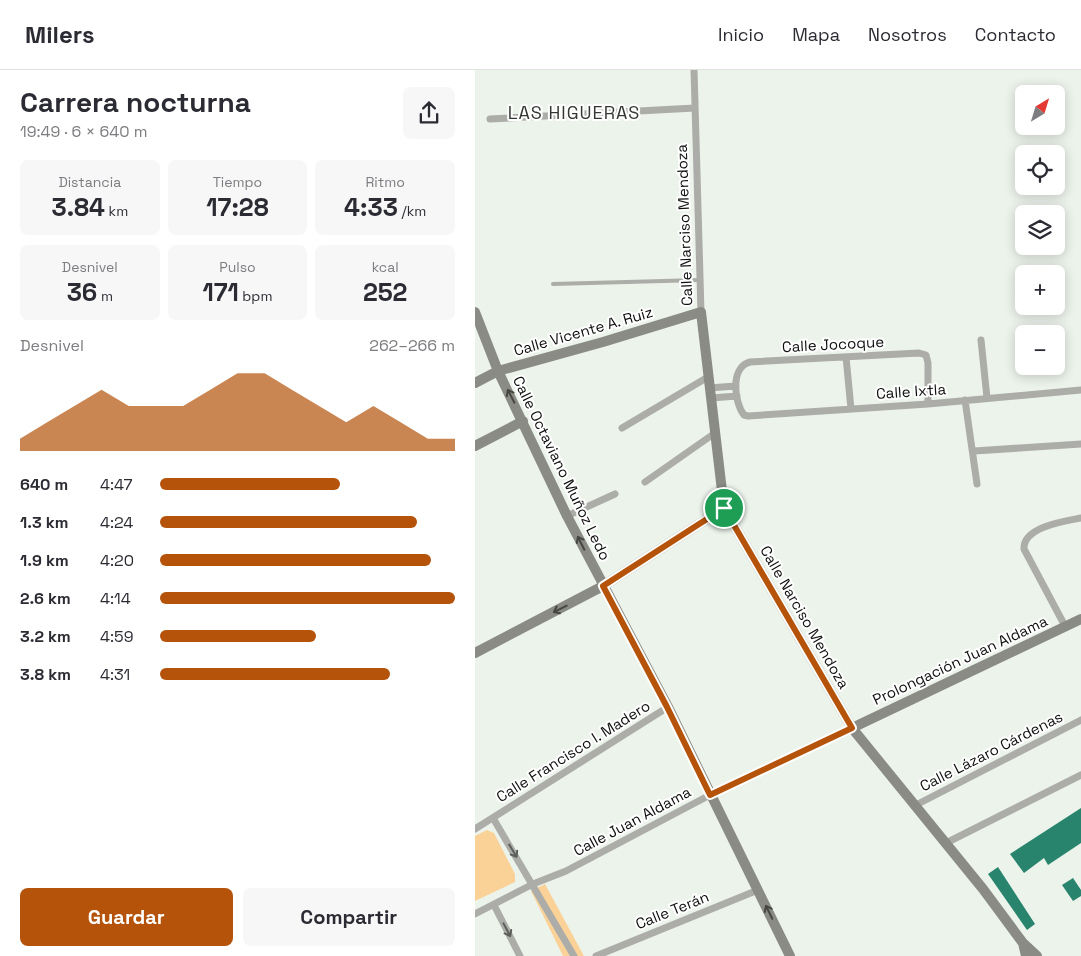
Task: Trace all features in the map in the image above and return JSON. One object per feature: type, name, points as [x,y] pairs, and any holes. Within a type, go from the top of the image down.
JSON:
[{"type":"street","name":"Calle Narciso Mendoza","points":[[694,70],[701,312],[724,508],[852,728],[983,889],[1023,943],[1037,956]]},
{"type":"street","points":[[490,119],[695,108]]},
{"type":"street","name":"Calle Octaviano Muñoz Ledo","points":[[475,312],[498,371],[523,420],[567,516],[667,707],[790,956]]},
{"type":"street","name":"Calle Vicente A. Ruiz","points":[[475,383],[498,371],[701,312]]},
{"type":"street","points":[[981,340],[987,398]]},
{"type":"street","name":"Calle Jocoque","points":[[736,386],[737,375],[741,366],[750,362],[919,353],[926,355],[928,363],[928,404]]},
{"type":"street","points":[[846,357],[851,408]]},
{"type":"street","points":[[622,428],[708,377]]},
{"type":"street","points":[[736,386],[737,396],[710,393],[736,386]]},
{"type":"street","name":"Calle Ixtla","points":[[737,396],[744,415],[758,416],[928,404],[1081,390]]},
{"type":"street","points":[[965,400],[974,451],[977,484]]},
{"type":"street","points":[[475,446],[523,420]]},
{"type":"street","points":[[645,482],[715,433]]},
{"type":"street","points":[[974,451],[1081,444]]},
{"type":"street","points":[[567,516],[615,494]]},
{"type":"street","points":[[475,653],[603,586],[724,508]]},
{"type":"street","points":[[1065,626],[1024,549],[1024,544],[1029,537],[1043,527],[1081,518]]},
{"type":"street","name":"Prolongación Juan Aldama","points":[[852,728],[1081,619]]},
{"type":"street","name":"Calle Francisco I. Madero","points":[[475,828],[667,707]]},
{"type":"street","name":"Calle Lázaro Cárdenas","points":[[914,806],[1081,720]]},
{"type":"street","name":"Calle Juan Aldama","points":[[475,914],[533,884],[566,870],[710,795],[852,728]]},
{"type":"street","points":[[945,843],[1081,775]]},
{"type":"street","points":[[493,818],[574,956]]},
{"type":"street","name":"Calle Terán","points":[[596,956],[758,890]]},
{"type":"street","points":[[493,905],[520,956]]},
{"type":"street","name":"Calle Narciso Mendoza","points":[[1023,943],[1026,956]]},
{"type":"lane","points":[[553,284],[700,280]]},
{"type":"shaded area","points":[[487,830],[494,833],[515,874],[515,882],[475,901],[475,836]]},
{"type":"shaded area","points":[[545,884],[584,956],[563,956],[531,891]]},
{"type":"building","points":[[1081,808],[1081,843],[1048,865],[1044,858],[1024,873],[1010,854]]},
{"type":"building","points":[[998,867],[1035,924],[1027,930],[988,874]]},
{"type":"building","points":[[1073,878],[1081,890],[1081,896],[1073,901],[1062,885]]},
{"type":"district","name":"LAS HIGUERAS","points":[[574,112]]},
{"type":"route","points":[[724,508],[852,728],[710,795],[667,707],[603,586],[724,508]]}]
